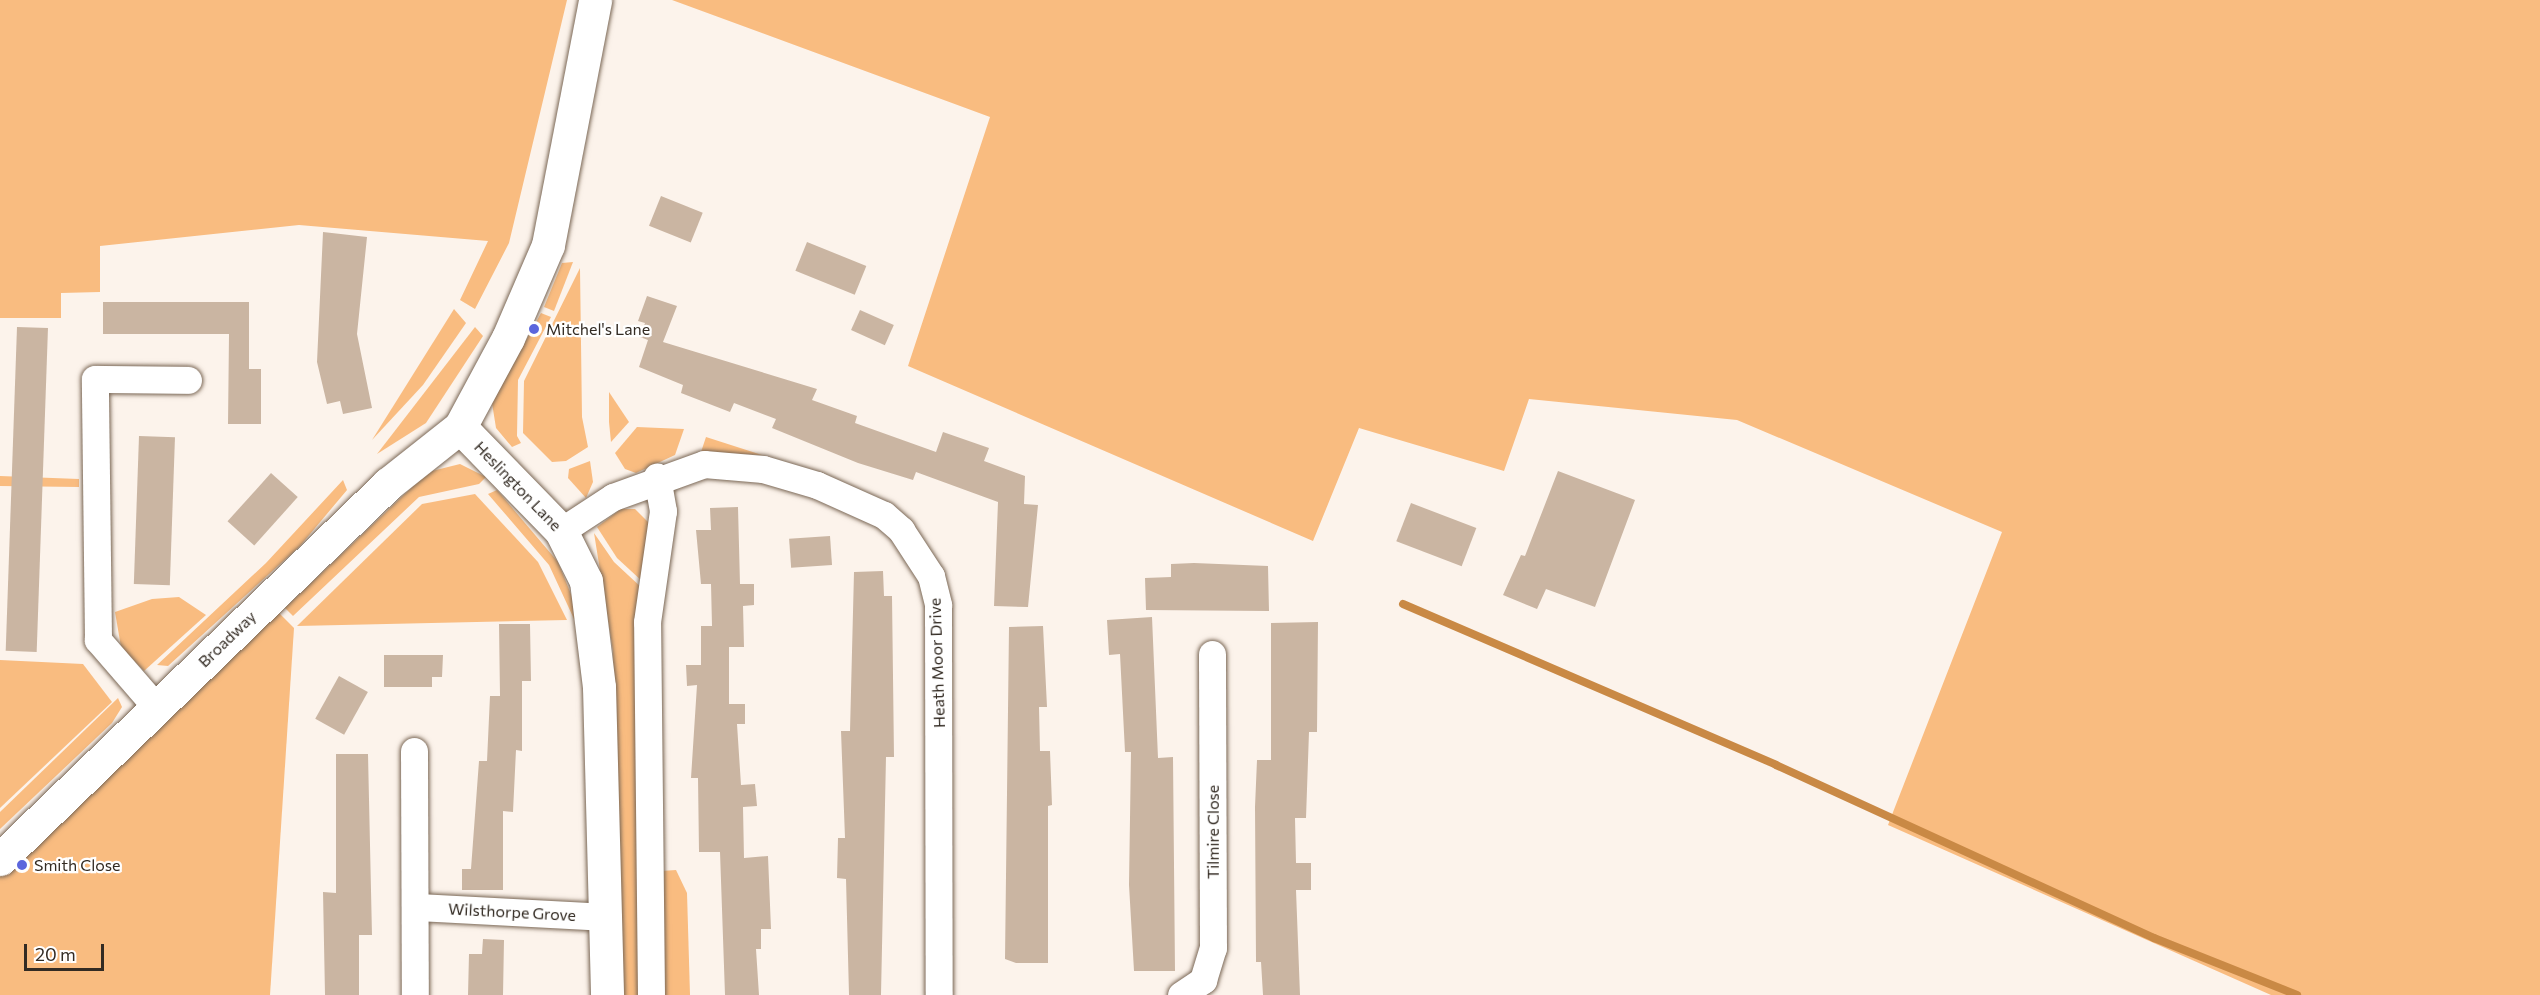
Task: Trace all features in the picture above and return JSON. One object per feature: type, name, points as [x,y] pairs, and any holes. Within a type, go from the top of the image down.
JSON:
[{"type":"street","name":"Heslington Lane","points":[[596,0],[548,246],[508,338],[460,427],[561,531],[586,580],[596,632],[608,917],[606,995]]},
{"type":"street","points":[[156,707],[98,640],[95,379],[188,380]]},
{"type":"street","name":"Broadway","points":[[0,859],[388,484],[460,427]]},
{"type":"street","name":"Heath Moor Drive","points":[[561,531],[657,477],[704,464],[763,469],[850,497],[884,515],[920,554],[931,576],[939,632],[939,995]]},
{"type":"street","points":[[651,995],[647,622],[663,511],[657,477]]},
{"type":"street","name":"Tilmire Close","points":[[1181,995],[1203,980],[1213,948],[1212,654]]},
{"type":"street","points":[[414,751],[417,908],[415,995]]},
{"type":"street","name":"Wilsthorpe Grove","points":[[417,908],[608,917]]},
{"type":"shaded area","points":[[0,0],[567,0],[509,243],[475,309],[460,300],[488,241],[299,225],[100,246],[100,292],[61,293],[61,318],[0,318]]},
{"type":"shaded area","points":[[672,0],[2540,0],[2540,995],[2271,995],[1888,825],[2002,532],[1737,420],[1529,399],[1504,471],[1359,428],[1313,541],[908,366],[990,117]]},
{"type":"shaded area","points":[[573,262],[554,311],[544,307],[562,263]]},
{"type":"shaded area","points":[[580,268],[582,417],[588,447],[566,461],[552,462],[523,433],[524,381]]},
{"type":"shaded area","points":[[454,309],[466,323],[423,385],[372,440]]},
{"type":"shaded area","points":[[541,313],[551,317],[518,380],[517,436],[521,443],[512,447],[496,428],[492,403]]},
{"type":"shaded area","points":[[475,327],[483,336],[426,423],[377,454]]},
{"type":"shaded area","points":[[609,392],[629,422],[611,442],[609,422]]},
{"type":"shaded area","points":[[637,427],[684,429],[675,455],[636,473],[625,469],[615,453]]},
{"type":"shaded area","points":[[706,437],[762,455],[701,452]]},
{"type":"shaded area","points":[[590,461],[593,482],[586,498],[568,478],[569,469]]},
{"type":"shaded area","points":[[460,464],[486,477],[479,484],[419,497],[293,616],[285,608],[428,472]]},
{"type":"shaded area","points":[[0,476],[79,479],[79,487],[0,486]]},
{"type":"shaded area","points":[[343,480],[347,490],[300,546],[168,666],[157,665],[266,563]]},
{"type":"shaded area","points":[[497,490],[558,562],[581,619],[574,619],[549,565],[488,494]]},
{"type":"shaded area","points":[[475,494],[538,562],[567,620],[297,626],[422,504]]},
{"type":"shaded area","points":[[621,509],[635,509],[649,523],[643,582],[617,558],[597,527]]},
{"type":"shaded area","points":[[594,533],[614,562],[642,588],[641,995],[620,995],[613,651]]},
{"type":"shaded area","points":[[179,597],[206,615],[144,671],[121,647],[115,612],[152,599]]},
{"type":"shaded area","points":[[275,609],[294,628],[270,995],[0,995],[0,870]]},
{"type":"shaded area","points":[[0,660],[83,664],[112,702],[0,808]]},
{"type":"shaded area","points":[[118,698],[122,707],[112,723],[0,829],[0,812]]},
{"type":"shaded area","points":[[676,870],[687,893],[690,995],[661,995],[661,871]]},
{"type":"building","points":[[661,196],[703,213],[691,243],[649,226]]},
{"type":"building","points":[[323,232],[367,237],[357,334],[372,408],[343,414],[340,401],[327,404],[317,362]]},
{"type":"building","points":[[807,242],[866,266],[855,295],[795,271]]},
{"type":"building","points":[[647,296],[677,306],[663,342],[817,389],[812,400],[857,416],[855,423],[936,452],[943,432],[989,448],[984,461],[1025,476],[1024,504],[1038,505],[1028,607],[994,606],[998,502],[916,472],[913,480],[858,463],[772,428],[776,419],[734,403],[730,412],[681,393],[683,385],[639,367],[648,340],[640,337],[645,323],[638,321]]},
{"type":"building","points":[[103,302],[249,302],[249,369],[261,369],[261,424],[228,424],[229,334],[103,334]]},
{"type":"building","points":[[860,310],[894,325],[885,345],[851,330]]},
{"type":"building","points":[[17,327],[48,328],[37,652],[6,651]]},
{"type":"building","points":[[139,436],[175,437],[170,585],[134,584]]},
{"type":"building","points":[[1558,471],[1635,500],[1595,607],[1546,589],[1537,609],[1503,595],[1521,555],[1525,556]]},
{"type":"building","points":[[271,473],[298,497],[254,545],[228,521]]},
{"type":"building","points":[[1411,503],[1476,528],[1462,566],[1396,541]]},
{"type":"building","points":[[738,507],[740,584],[754,584],[754,605],[743,606],[744,647],[729,647],[729,704],[745,704],[745,724],[737,724],[741,785],[755,784],[757,806],[743,807],[744,858],[768,856],[771,929],[761,929],[761,949],[756,949],[759,995],[725,995],[720,852],[699,852],[698,778],[691,778],[697,685],[687,686],[686,665],[701,665],[701,626],[712,626],[711,584],[701,584],[696,530],[711,530],[710,508]]},
{"type":"building","points":[[830,536],[832,565],[791,568],[789,539]]},
{"type":"building","points":[[1171,564],[1268,566],[1269,611],[1146,610],[1145,578],[1171,577]]},
{"type":"building","points":[[883,571],[884,596],[892,596],[894,757],[886,757],[881,995],[849,995],[846,879],[837,878],[838,838],[845,838],[841,731],[850,731],[854,572]]},
{"type":"building","points":[[1152,617],[1158,758],[1173,757],[1175,971],[1134,971],[1129,885],[1131,752],[1125,752],[1120,654],[1109,655],[1107,620]]},
{"type":"building","points":[[1318,622],[1317,732],[1309,732],[1306,818],[1295,818],[1296,863],[1311,863],[1311,890],[1296,890],[1300,995],[1263,995],[1261,962],[1256,962],[1255,807],[1257,760],[1271,760],[1271,623]]},
{"type":"building","points":[[499,624],[530,624],[531,681],[522,681],[522,751],[516,750],[513,812],[503,811],[503,890],[462,890],[462,869],[471,869],[479,761],[487,761],[490,696],[500,696]]},
{"type":"building","points":[[1043,626],[1047,707],[1039,707],[1040,751],[1050,751],[1052,805],[1048,806],[1048,963],[1016,963],[1005,959],[1009,627]]},
{"type":"building","points":[[384,655],[443,655],[442,677],[432,677],[432,687],[384,687]]},
{"type":"building","points":[[339,676],[368,692],[344,735],[315,719]]},
{"type":"building","points":[[336,754],[368,754],[372,935],[359,935],[359,995],[325,995],[323,892],[336,893]]},
{"type":"building","points":[[483,939],[504,940],[503,995],[468,995],[469,954],[482,954]]},
{"type":"waterway","points":[[1403,604],[1776,765],[2154,938],[2297,995]]},
{"type":"place","name":"Mitchel's Lane","points":[[534,329]]},
{"type":"place","name":"Smith Close","points":[[22,865]]}]
